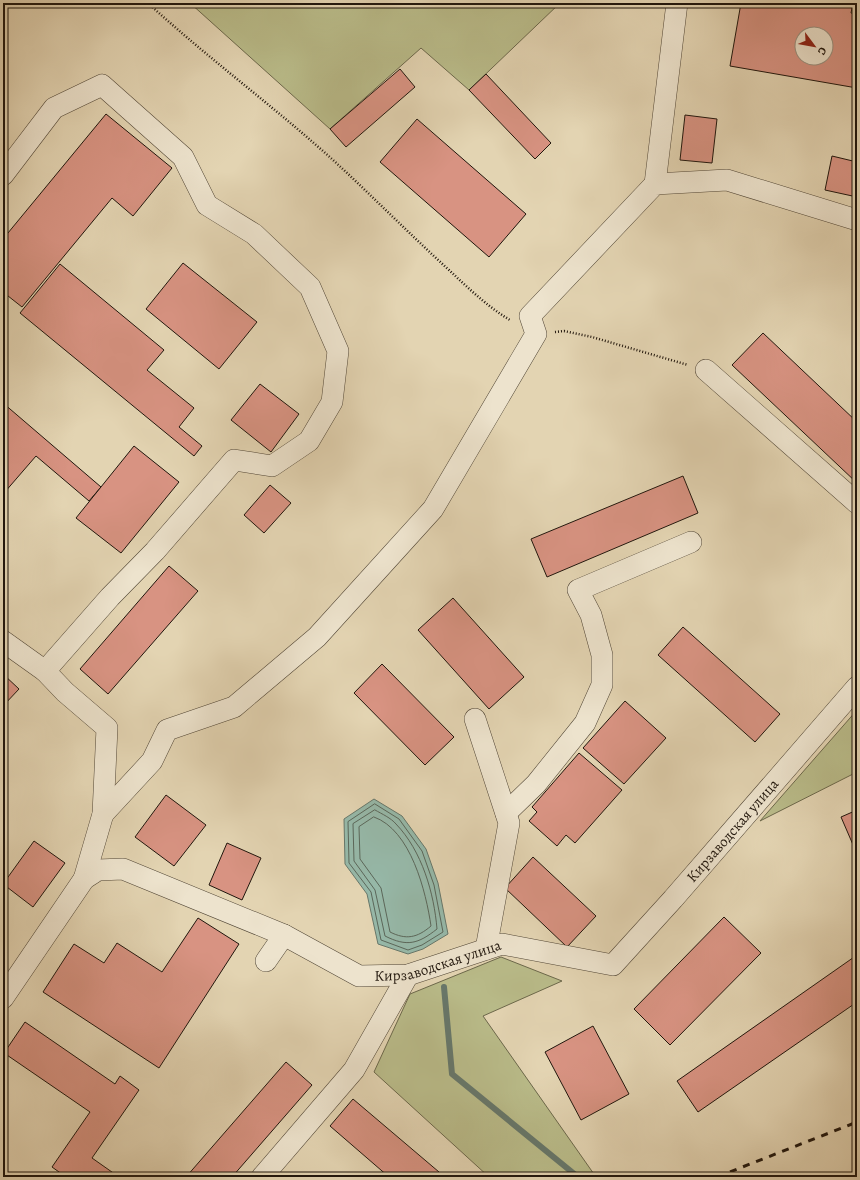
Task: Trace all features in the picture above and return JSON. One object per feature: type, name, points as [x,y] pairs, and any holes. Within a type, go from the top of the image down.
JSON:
[{"type":"street","points":[[103,814],[152,761],[167,730],[234,707],[317,637],[433,509],[536,334],[530,316],[655,184],[677,3]]},
{"type":"street","points":[[3,175],[54,108],[102,85],[183,157],[207,205],[254,234],[310,287],[338,351],[332,402],[309,441],[272,466],[234,460],[155,551],[110,597],[44,671]]},
{"type":"street","points":[[655,184],[727,180],[857,220]]},
{"type":"street","points":[[706,370],[857,503]]},
{"type":"street","points":[[506,813],[536,784],[585,723],[602,685],[602,655],[590,615],[578,590],[691,542]]},
{"type":"street","points":[[3,641],[44,671],[65,692],[107,728],[103,814],[84,879]]},
{"type":"street","name":"Кирзаводская улица","points":[[3,998],[84,879],[98,870],[123,869],[284,935],[359,976],[408,975],[502,944],[613,965],[673,899],[857,686]]},
{"type":"street","points":[[475,719],[509,823],[486,949]]},
{"type":"street","points":[[266,961],[284,935]]},
{"type":"street","points":[[262,1177],[354,1070],[408,975]]},
{"type":"path","points":[[148,3],[179,31],[285,117],[346,172],[468,288],[500,314],[536,334],[564,331],[592,336],[706,370]]},
{"type":"green space","points":[[190,3],[560,3],[469,90],[421,48],[330,129]]},
{"type":"green space","points":[[857,710],[857,772],[760,821]]},
{"type":"green space","points":[[501,957],[562,981],[483,1016],[596,1177],[489,1177],[374,1072],[410,994]]},
{"type":"water","points":[[374,799],[402,816],[426,849],[438,883],[448,934],[423,949],[408,954],[378,944],[367,894],[345,864],[344,819]]},
{"type":"building","points":[[741,3],[853,3],[851,13],[857,14],[857,88],[730,66]]},
{"type":"building","points":[[400,69],[415,87],[346,147],[330,129]]},
{"type":"building","points":[[486,74],[551,143],[535,159],[469,90]]},
{"type":"building","points":[[106,114],[172,168],[133,216],[112,198],[22,307],[3,292],[3,239]]},
{"type":"building","points":[[685,115],[717,119],[712,163],[680,160]]},
{"type":"building","points":[[417,119],[526,214],[489,257],[380,162]]},
{"type":"building","points":[[832,156],[857,162],[857,197],[825,190]]},
{"type":"building","points":[[183,263],[257,322],[219,369],[146,309]]},
{"type":"building","points":[[60,264],[164,350],[147,370],[194,408],[179,427],[202,446],[194,456],[20,313]]},
{"type":"building","points":[[763,333],[857,422],[857,483],[732,365]]},
{"type":"building","points":[[260,384],[299,414],[271,452],[231,420]]},
{"type":"building","points":[[3,403],[101,487],[89,501],[36,456],[4,493],[3,492]]},
{"type":"building","points":[[134,446],[179,482],[121,553],[76,518]]},
{"type":"building","points":[[683,476],[698,513],[547,577],[531,539]]},
{"type":"building","points":[[270,485],[291,503],[264,533],[244,515]]},
{"type":"building","points":[[169,566],[198,591],[108,694],[80,669]]},
{"type":"building","points":[[453,598],[524,677],[489,709],[418,630]]},
{"type":"building","points":[[683,627],[780,714],[755,742],[658,655]]},
{"type":"building","points":[[382,664],[454,737],[425,765],[354,693]]},
{"type":"building","points":[[3,674],[19,689],[3,706]]},
{"type":"building","points":[[625,701],[666,738],[624,784],[583,748]]},
{"type":"building","points":[[579,753],[622,790],[575,843],[566,835],[557,846],[529,821],[537,812],[532,807]]},
{"type":"building","points":[[166,795],[206,825],[174,866],[135,837]]},
{"type":"building","points":[[857,810],[857,854],[841,817]]},
{"type":"building","points":[[34,841],[65,863],[33,907],[3,884]]},
{"type":"building","points":[[227,843],[261,858],[242,900],[209,885]]},
{"type":"building","points":[[533,857],[596,916],[567,947],[505,888]]},
{"type":"building","points":[[724,917],[761,953],[670,1045],[634,1009]]},
{"type":"building","points":[[198,918],[239,944],[159,1068],[43,992],[74,944],[104,963],[117,943],[162,972]]},
{"type":"building","points":[[857,955],[857,1002],[698,1112],[677,1081]]},
{"type":"building","points":[[25,1022],[115,1084],[120,1076],[139,1090],[92,1158],[119,1177],[66,1177],[52,1167],[90,1112],[4,1053]]},
{"type":"building","points":[[593,1026],[629,1094],[581,1120],[545,1052]]},
{"type":"building","points":[[286,1062],[312,1085],[232,1177],[186,1177]]},
{"type":"building","points":[[353,1099],[439,1172],[435,1177],[389,1177],[330,1126]]},
{"type":"waterway","points":[[444,987],[452,1074],[578,1177]]},
{"type":"railway","points":[[717,1177],[857,1122]]}]
